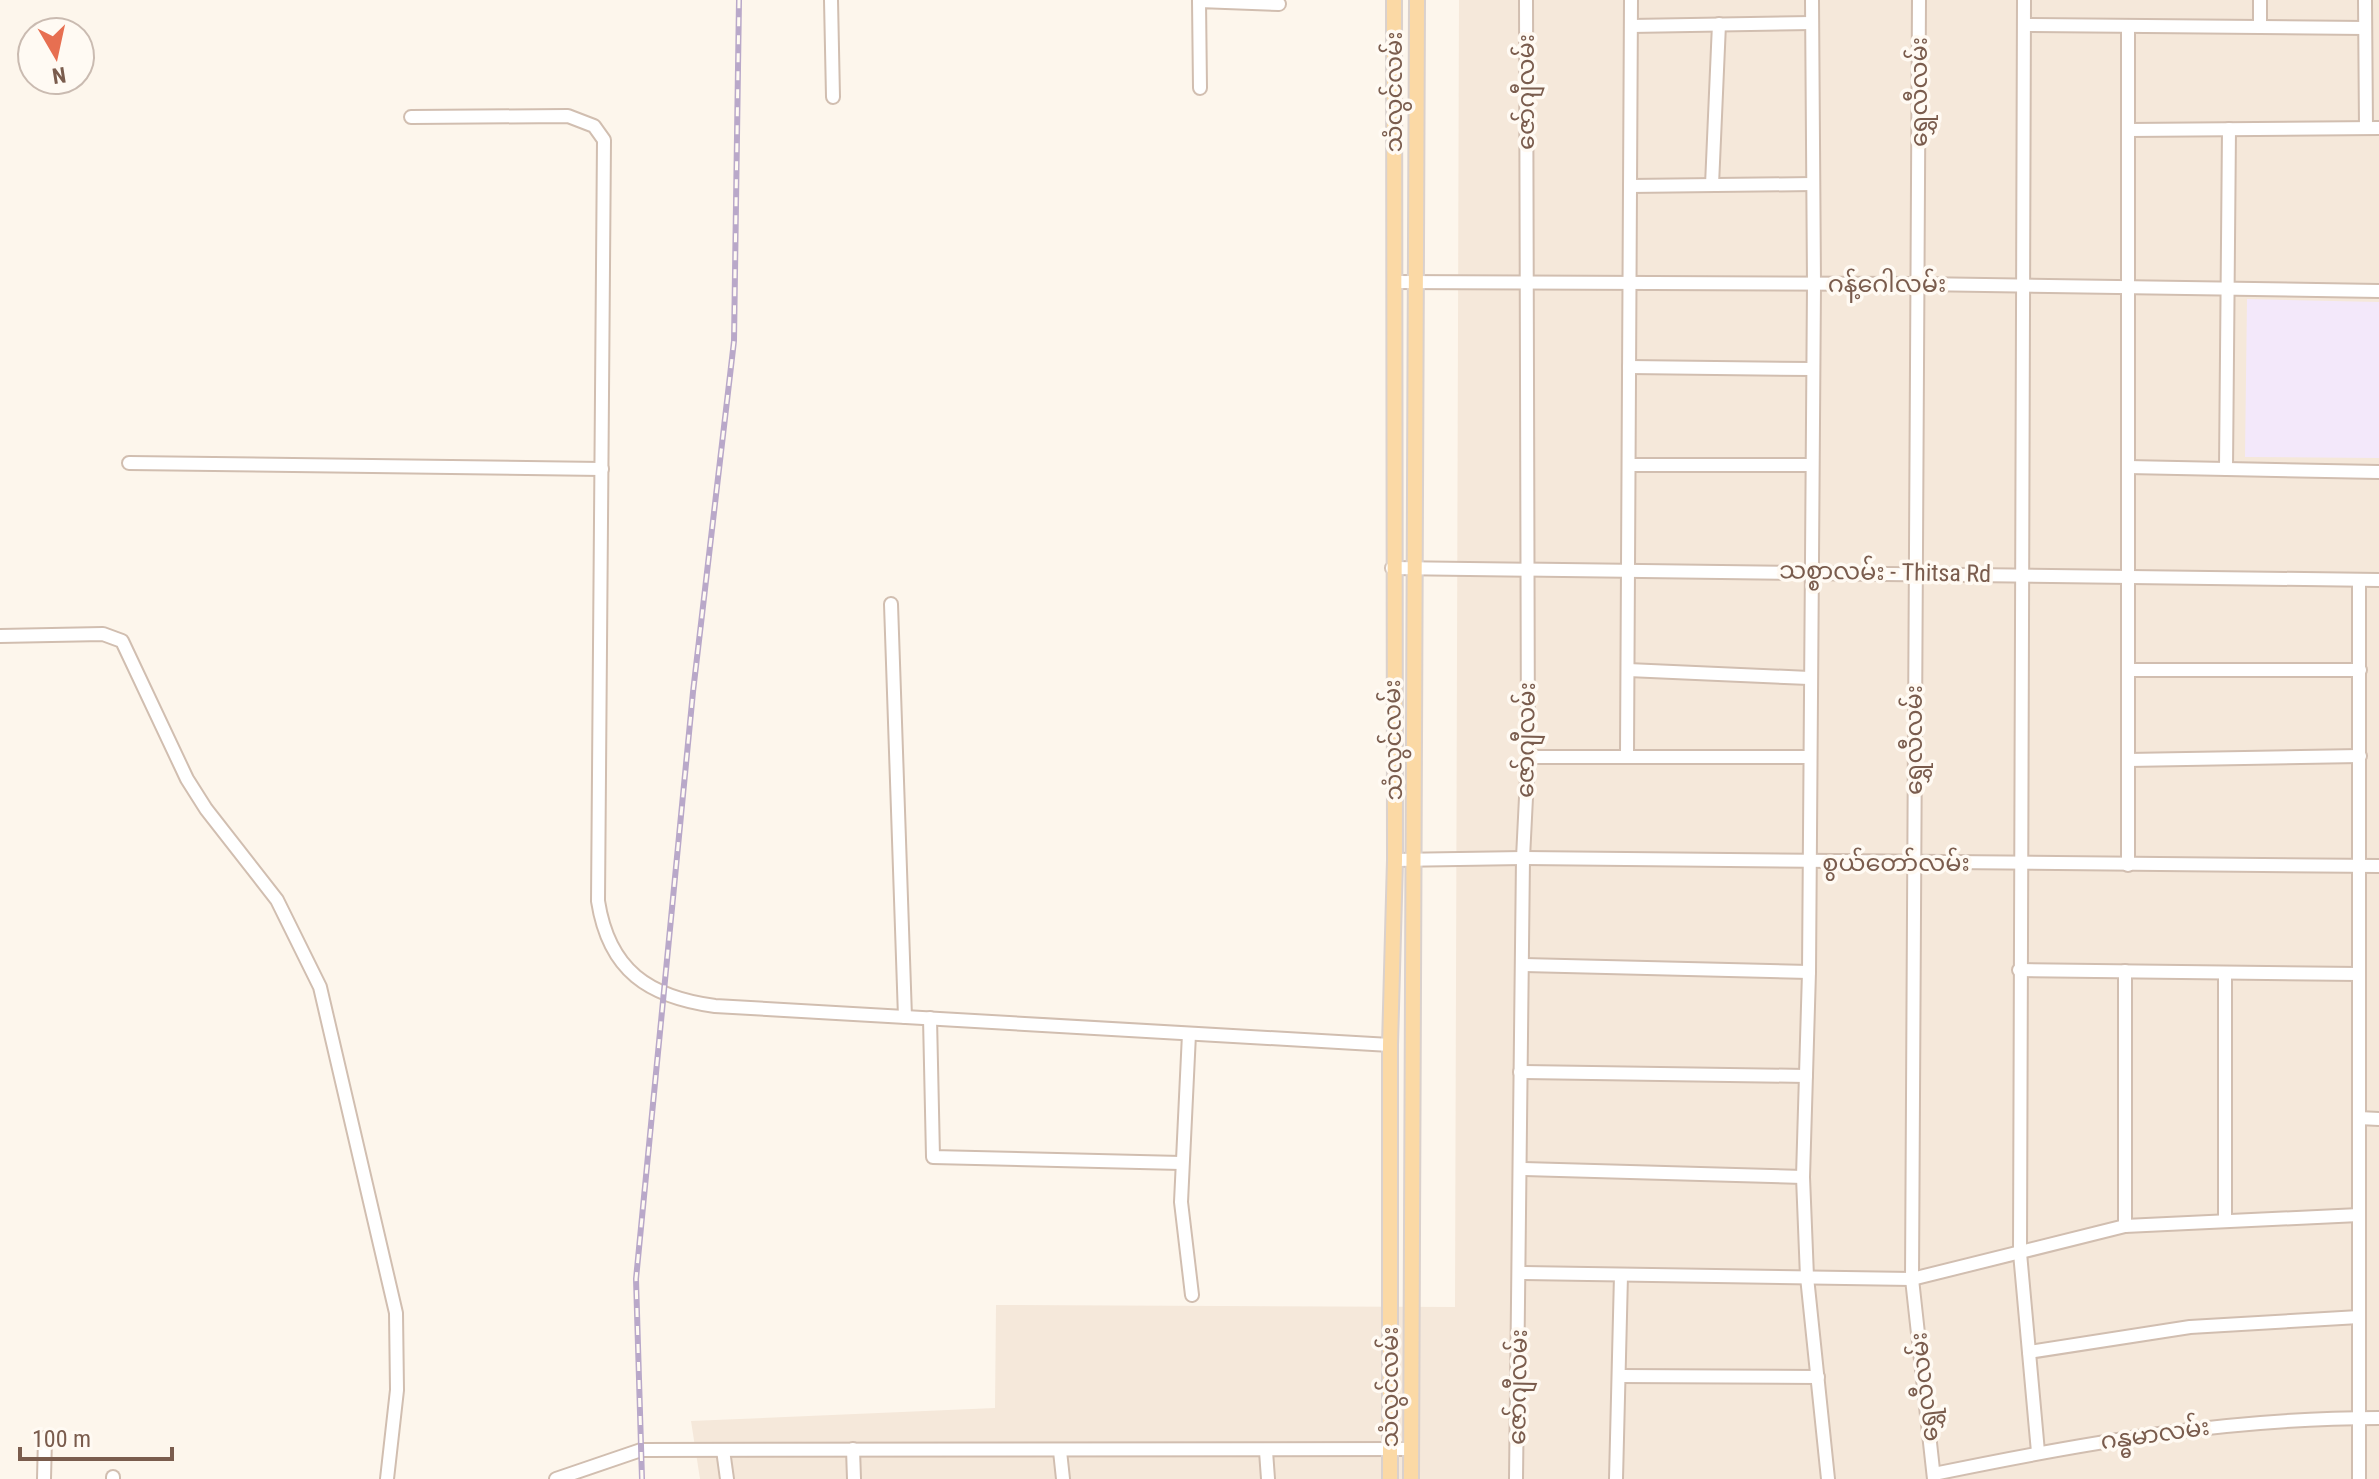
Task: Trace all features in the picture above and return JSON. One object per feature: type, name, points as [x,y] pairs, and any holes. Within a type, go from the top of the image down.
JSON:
[{"type":"main road","name":"သံလွင်လမ်း","points":[[1390,1479],[1390,1045],[1395,860],[1392,568],[1394,0]]},
{"type":"main road","name":"သံလွင်လမ်း","points":[[1411,1479],[1412,569],[1417,0]]},
{"type":"main road","points":[[1394,49],[1417,50]]},
{"type":"main road","points":[[1391,1148],[1411,1148]]},
{"type":"street","points":[[831,0],[833,97]]},
{"type":"street","name":"ဇော်ဂျီလမ်း","points":[[1516,1479],[1523,858],[1528,757],[1526,0]]},
{"type":"street","points":[[1627,755],[1631,0]]},
{"type":"street","points":[[1812,0],[1814,284],[1809,572],[1809,972],[1803,1177],[1807,1277],[1828,1479]]},
{"type":"street","name":"ရွှေလီလမ်း","points":[[1919,0],[1912,1279],[1934,1477]]},
{"type":"street","points":[[2024,0],[2020,1253],[2038,1452]]},
{"type":"street","points":[[2260,0],[2260,27]]},
{"type":"street","points":[[2128,130],[2372,128],[2365,0]]},
{"type":"street","points":[[1200,88],[1199,1],[1279,4]]},
{"type":"street","points":[[1631,26],[1812,23]]},
{"type":"street","points":[[1712,185],[1719,24]]},
{"type":"street","points":[[2024,25],[2365,28]]},
{"type":"street","points":[[2128,26],[2128,865]]},
{"type":"street","points":[[411,117],[568,116],[594,126],[604,140],[598,901],[605,932],[614,950],[640,980],[663,996],[685,1002],[1390,1045]]},
{"type":"street","points":[[2226,469],[2229,129]]},
{"type":"street","points":[[1630,186],[1813,184]]},
{"type":"street","name":"ဂန့်ဂေါလမ်း","points":[[1394,282],[1919,284],[2379,291]]},
{"type":"street","points":[[1629,367],[1812,369]]},
{"type":"street","points":[[129,463],[602,469]]},
{"type":"street","points":[[1629,465],[1811,465]]},
{"type":"street","points":[[2128,467],[2379,472]]},
{"type":"street","name":"သစ္စာလမ်း - Thitsa Rd","points":[[1392,568],[2379,580]]},
{"type":"street","points":[[2359,580],[2359,1479]]},
{"type":"street","points":[[891,604],[905,1017]]},
{"type":"street","points":[[0,636],[103,634],[122,641],[187,779],[277,900],[303,947],[320,987],[333,1035],[396,1313],[397,1390],[387,1479]]},
{"type":"street","points":[[1628,670],[1809,678]]},
{"type":"street","points":[[2128,670],[2360,670]]},
{"type":"street","points":[[2128,760],[2360,756]]},
{"type":"street","points":[[1528,757],[1809,757]]},
{"type":"street","name":"စွယ်တော်လမ်း","points":[[1395,860],[1523,858],[2379,866]]},
{"type":"street","points":[[1523,965],[1809,972]]},
{"type":"street","points":[[2019,970],[2359,974]]},
{"type":"street","points":[[2125,971],[2125,1226]]},
{"type":"street","points":[[2225,973],[2225,1221]]},
{"type":"street","points":[[930,1018],[933,1157],[1181,1163]]},
{"type":"street","points":[[1189,1034],[1181,1202],[1192,1295]]},
{"type":"street","points":[[1520,1072],[1806,1076]]},
{"type":"street","points":[[2359,1118],[2379,1119]]},
{"type":"street","points":[[1520,1169],[1803,1177]]},
{"type":"street","points":[[1520,1273],[1912,1279],[2125,1226],[2359,1215]]},
{"type":"street","points":[[1616,1479],[1621,1275]]},
{"type":"street","points":[[2029,1352],[2190,1327],[2359,1317]]},
{"type":"street","points":[[1619,1376],[1818,1377]]},
{"type":"street","name":"ဂန္ဓမာလမ်း","points":[[1934,1477],[2038,1452],[2203,1426],[2379,1418]]},
{"type":"street","points":[[44,1479],[45,1438]]},
{"type":"street","points":[[853,1449],[854,1479]]},
{"type":"street","points":[[556,1479],[631,1452],[1410,1449]]},
{"type":"street","points":[[723,1450],[727,1479]]},
{"type":"street","points":[[1060,1451],[1063,1479]]},
{"type":"street","points":[[1266,1451],[1268,1479]]},
{"type":"shaded area","points":[[1459,0],[2379,0],[2379,1479],[700,1479],[691,1421],[995,1408],[996,1305],[1455,1307]]},
{"type":"shaded area","points":[[2247,299],[2379,302],[2379,458],[2245,457]]},
{"type":"railway","points":[[642,1479],[636,1279],[693,692],[734,341],[739,0]]}]
